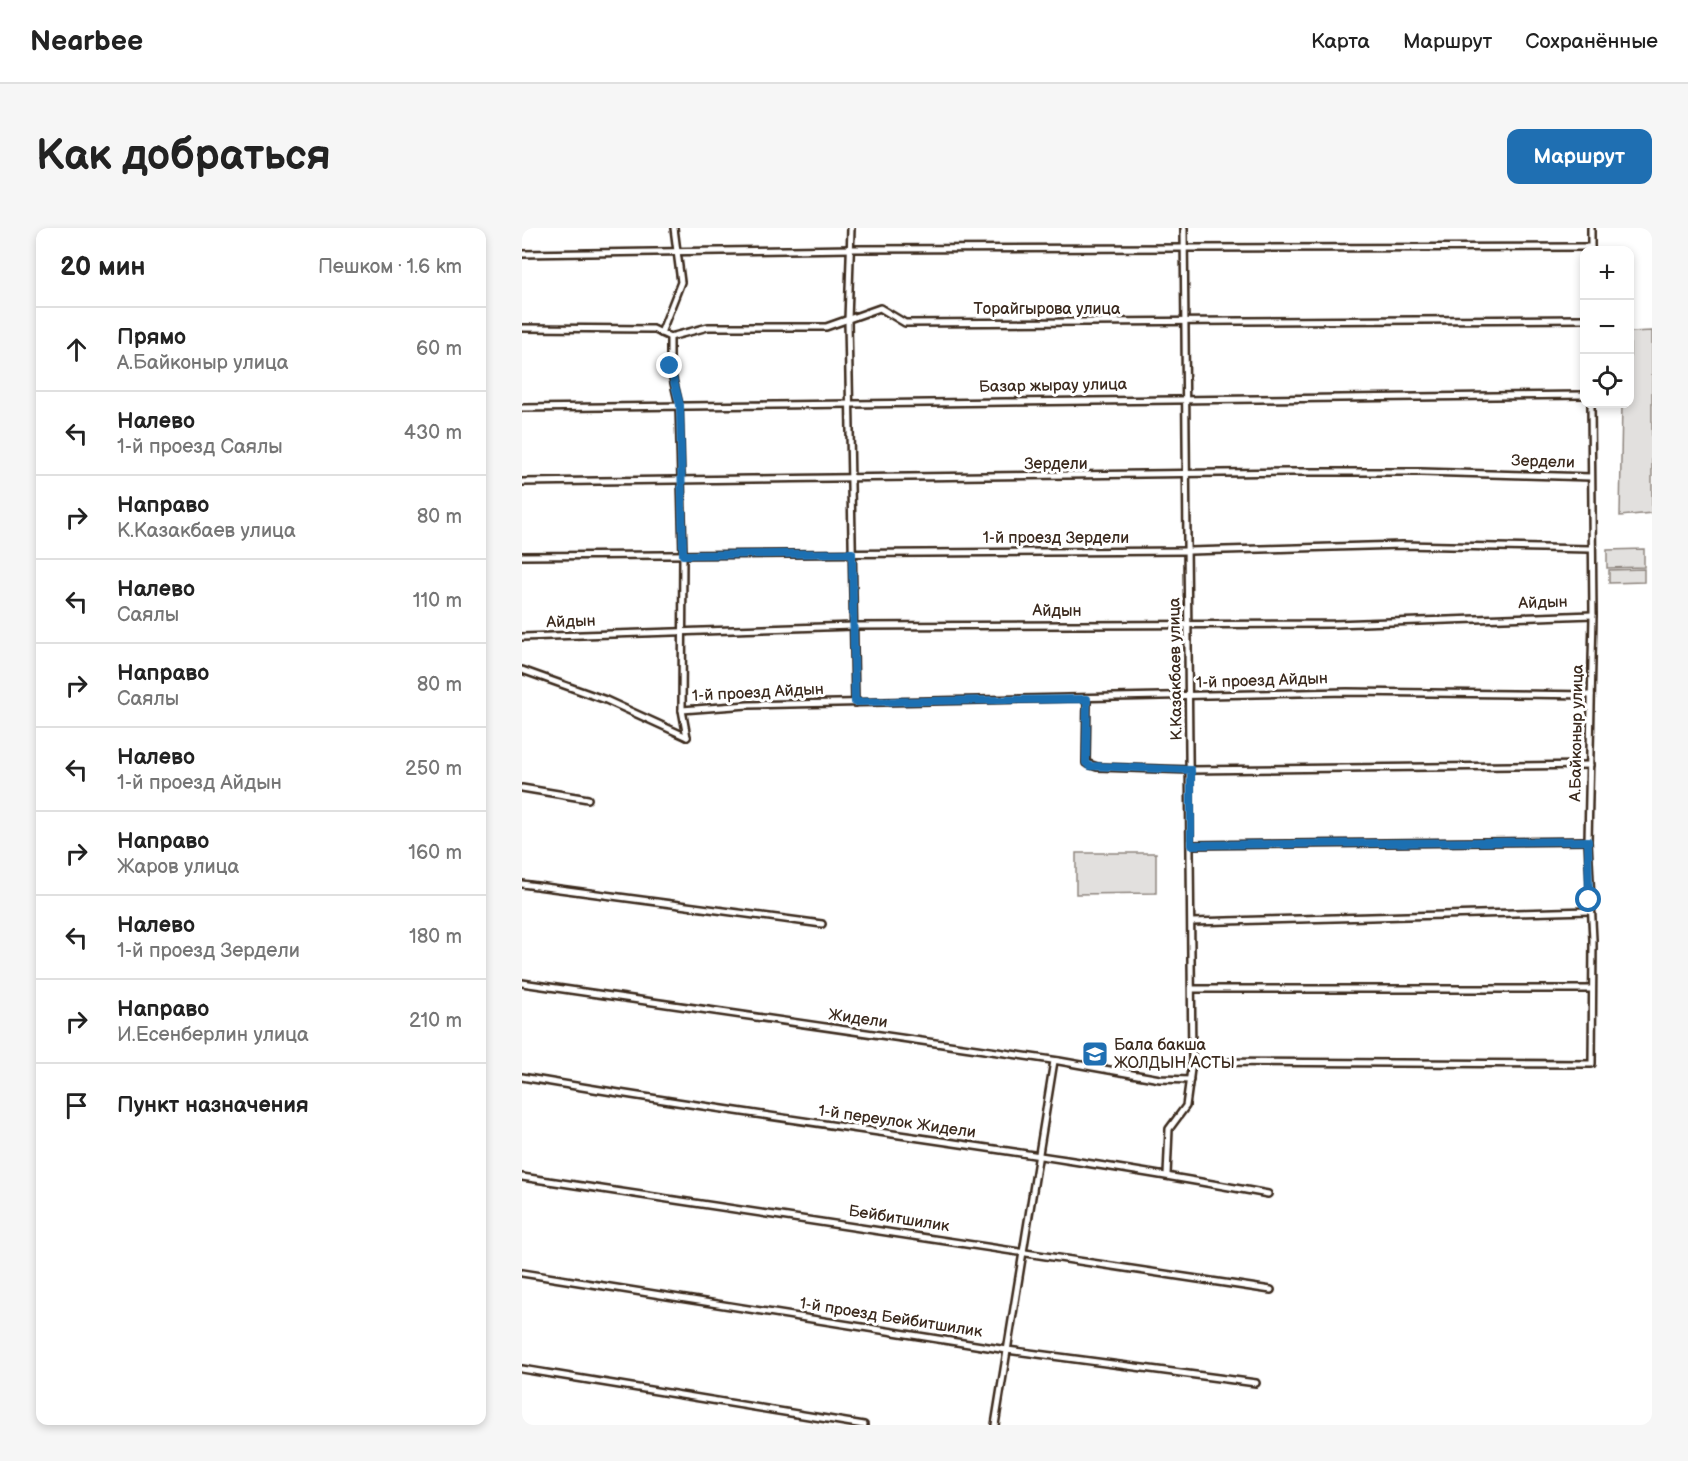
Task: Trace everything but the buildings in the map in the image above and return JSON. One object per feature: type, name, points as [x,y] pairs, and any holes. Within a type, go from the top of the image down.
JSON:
[{"type":"street","points":[[661,333],[681,282],[674,228]]},
{"type":"street","points":[[851,228],[848,321],[855,702]]},
{"type":"street","name":"К.Казакбаев улица","points":[[1167,1175],[1169,1129],[1186,1106],[1192,1062],[1191,770],[1187,624],[1189,551],[1184,228]]},
{"type":"street","points":[[1591,228],[1591,246]]},
{"type":"street","points":[[522,254],[852,249],[1580,249]]},
{"type":"street","name":"Торайгырова улица","points":[[670,337],[708,327],[826,327],[880,308],[905,323],[1580,319]]},
{"type":"street","points":[[522,328],[653,329],[670,337],[670,366],[680,405],[683,555],[682,710],[687,737],[606,700],[522,670]]},
{"type":"street","name":"Базар жырау улица","points":[[522,408],[851,405],[1187,396],[1580,395]]},
{"type":"street","name":"А.Байконыр улица","points":[[1192,1062],[1592,1064],[1593,940],[1588,841],[1593,615],[1590,549],[1591,408]]},
{"type":"street","name":"Зердели","points":[[522,482],[1421,472],[1591,477]]},
{"type":"street","name":"1-й проезд Зердели","points":[[522,556],[1189,551],[1402,545],[1590,549]]},
{"type":"street","name":"Айдын","points":[[522,636],[853,626],[1334,624],[1593,615]]},
{"type":"street","name":"1-й проезд Айдын","points":[[682,710],[855,702],[1347,692],[1591,695]]},
{"type":"street","points":[[1087,699],[1086,763],[1090,766],[1191,770],[1590,765]]},
{"type":"street","points":[[522,788],[588,799]]},
{"type":"street","points":[[1191,845],[1588,841]]},
{"type":"street","points":[[522,884],[822,924]]},
{"type":"street","points":[[1192,922],[1590,911]]},
{"type":"street","name":"Жидели","points":[[522,983],[1054,1061],[1160,1079],[1190,1080]]},
{"type":"street","points":[[1193,989],[1591,989]]},
{"type":"street","points":[[995,1425],[1054,1061]]},
{"type":"street","name":"1-й переулок Жидели","points":[[522,1077],[793,1121],[1040,1155],[1268,1194]]},
{"type":"street","name":"Бейбитшилик","points":[[522,1177],[1271,1290]]},
{"type":"street","name":"1-й проезд Бейбитшилик","points":[[522,1273],[1007,1350],[1256,1383]]},
{"type":"street","points":[[522,1369],[864,1425]]},
{"type":"shaded area","points":[[1652,331],[1652,513],[1620,516],[1622,408],[1634,408],[1634,332]]},
{"type":"shaded area","points":[[1644,549],[1644,567],[1607,568],[1607,550]]},
{"type":"shaded area","points":[[1644,569],[1644,582],[1609,583],[1609,570]]},
{"type":"shaded area","points":[[1076,853],[1156,853],[1156,893],[1076,894]]},
{"type":"place","name":"Бала бакша ЖОЛДЫН АСТЫ","points":[[1095,1054]]},
{"type":"route","points":[[670,366],[680,405],[683,555],[852,553],[855,702],[1087,699],[1086,763],[1090,766],[1191,770],[1191,845],[1588,841],[1589,900]]}]
